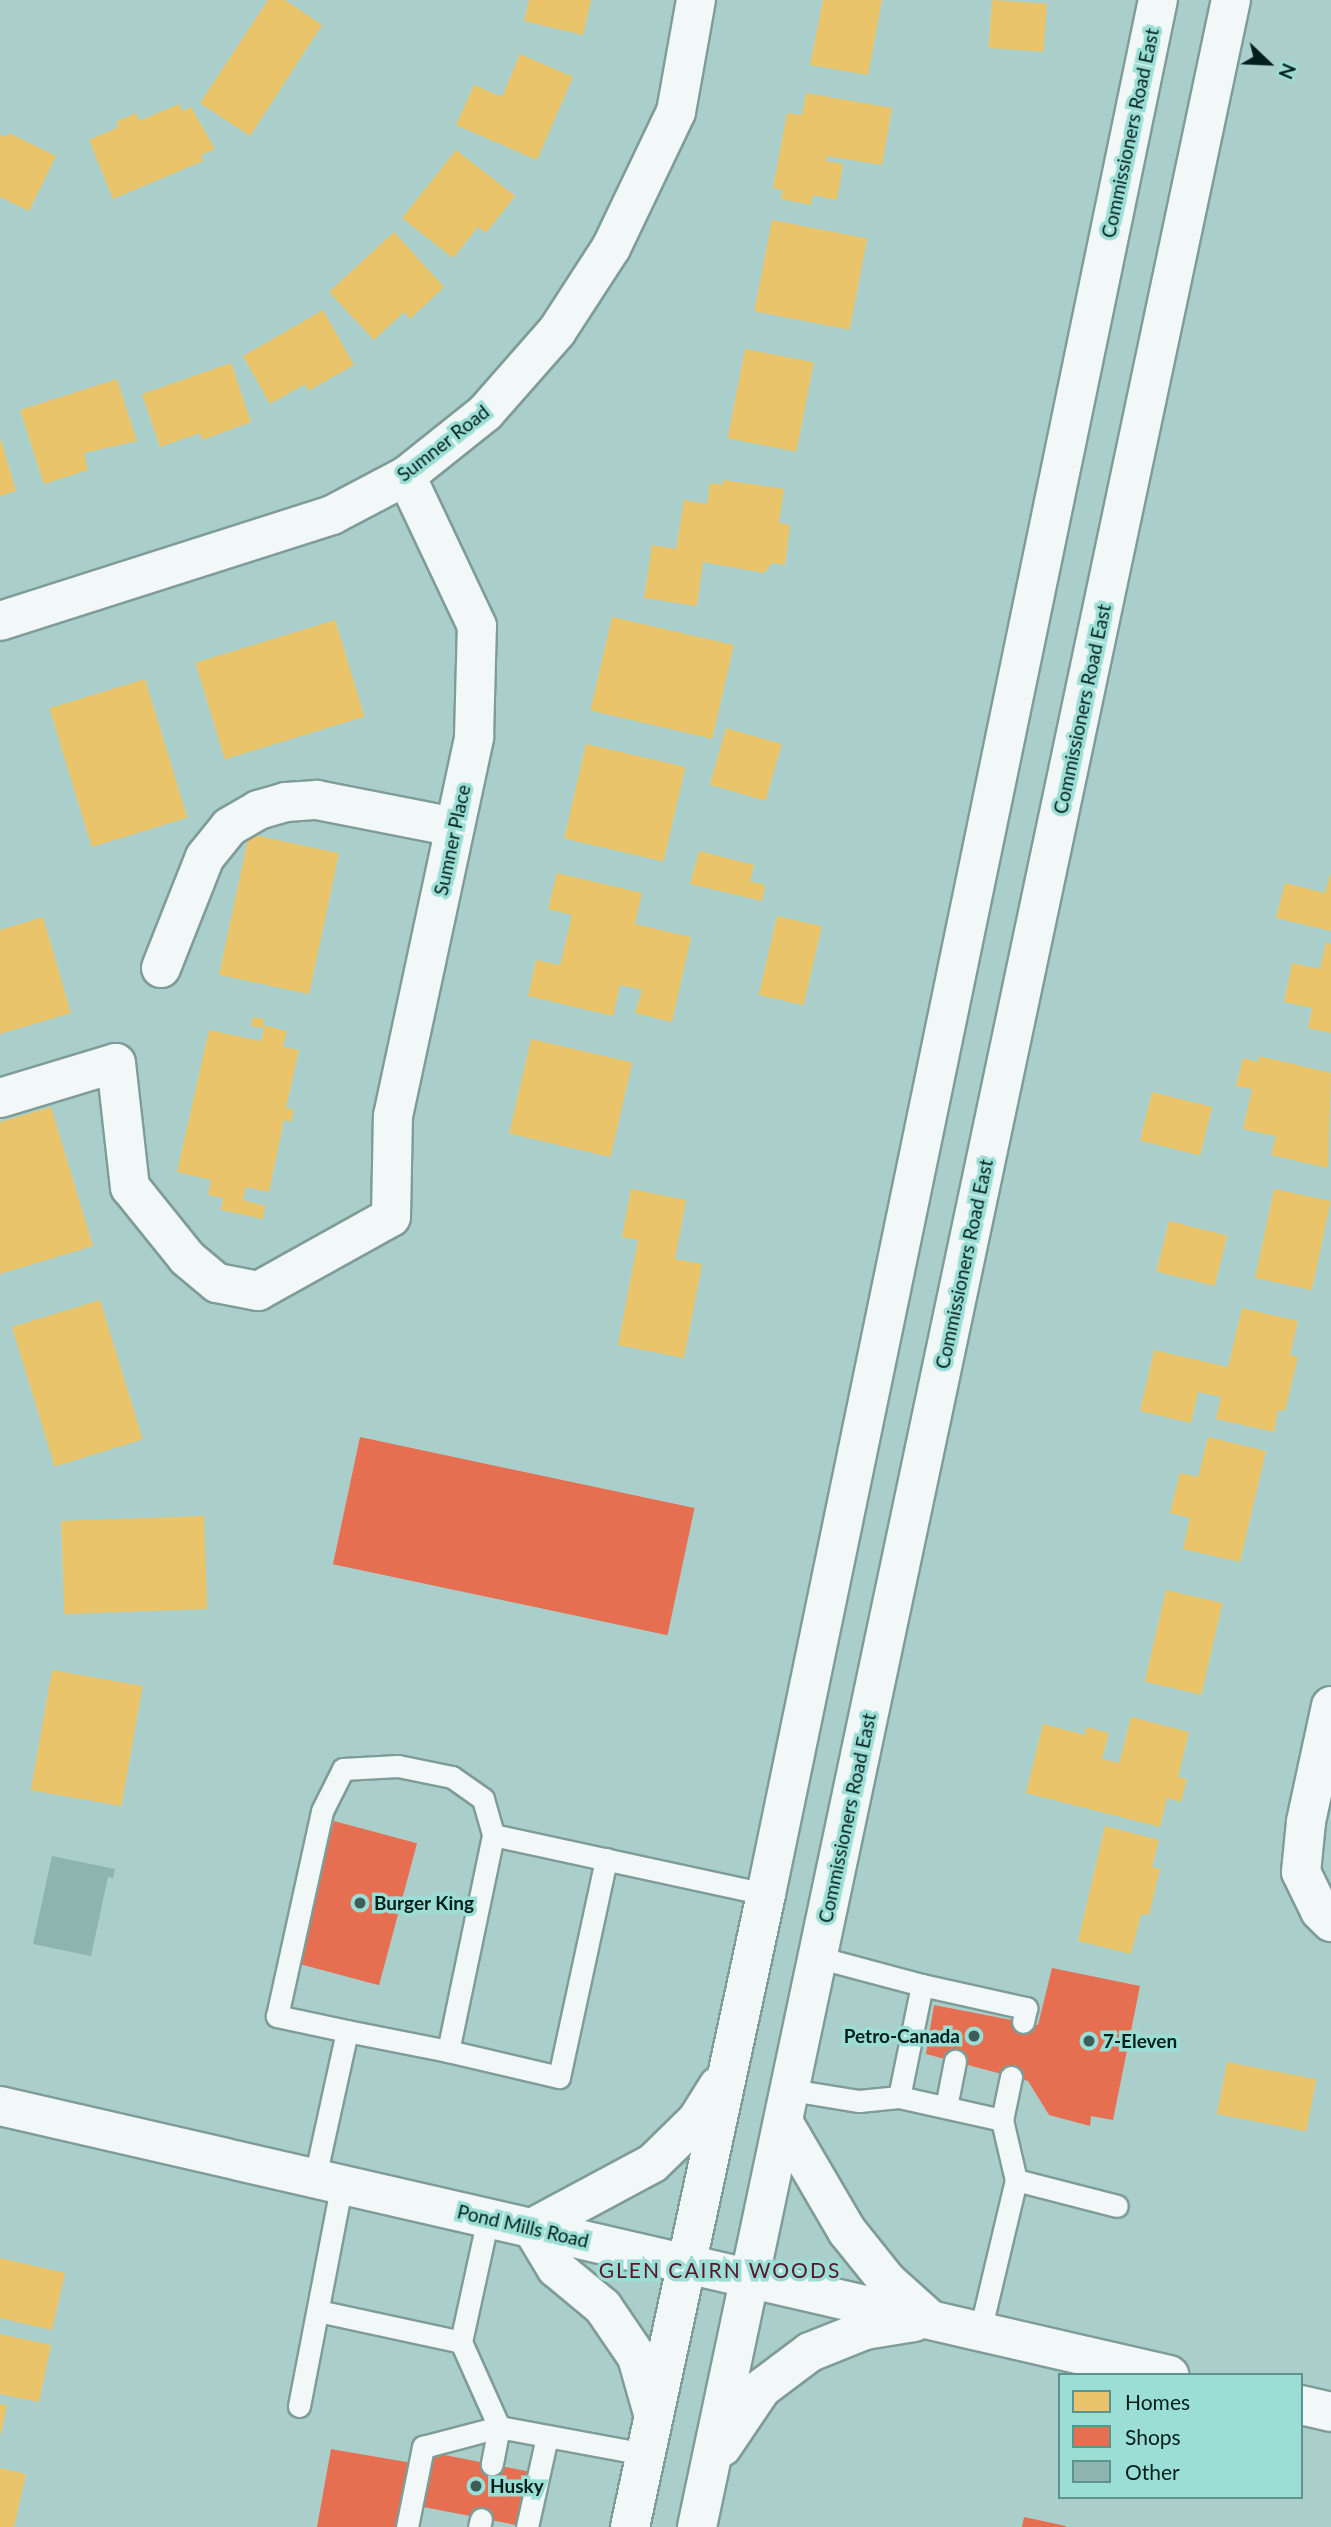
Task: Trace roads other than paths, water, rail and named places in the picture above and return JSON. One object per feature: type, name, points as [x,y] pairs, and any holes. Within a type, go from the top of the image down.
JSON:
[{"type":"main road","name":"Sumner Road","points":[[0,621],[332,515],[406,476],[485,413],[557,331],[611,248],[676,112],[695,0]]},
{"type":"main road","name":"Commissioners Road East","points":[[630,2527],[766,1894],[1158,0]]},
{"type":"main road","name":"Commissioners Road East","points":[[701,2509],[1231,0]]},
{"type":"main road","name":"Sumner Place","points":[[0,1098],[116,1063],[130,1187],[187,1258],[218,1283],[258,1291],[391,1217],[393,1116],[474,737],[477,626],[406,476]]},
{"type":"main road","points":[[160,968],[205,857],[229,827],[258,810],[286,802],[317,800],[454,827]]},
{"type":"main road","points":[[1331,1706],[1306,1822],[1301,1872],[1320,1911],[1331,1922]]},
{"type":"main road","points":[[653,2416],[637,2357],[603,2307],[556,2268],[532,2228],[653,2163],[698,2120],[729,2068]]},
{"type":"main road","name":"Pond Mills Road","points":[[0,2106],[1160,2373]]},
{"type":"main road","points":[[788,2107],[847,2231],[887,2281],[930,2319]]},
{"type":"main road","points":[[701,2509],[726,2435],[762,2388],[821,2348],[865,2330],[930,2319]]},
{"type":"main road","points":[[1303,2405],[1331,2412]]},
{"type":"lane","points":[[448,2051],[493,1835],[484,1799],[452,1777],[398,1766],[343,1769],[322,1811],[277,2016],[559,2077],[606,1859]]},
{"type":"lane","points":[[493,1835],[766,1894]]},
{"type":"lane","points":[[817,1957],[922,1985],[968,2003],[1026,2008],[1023,2022]]},
{"type":"lane","points":[[899,2097],[922,1985]]},
{"type":"lane","points":[[299,2406],[318,2311],[329,2180],[347,2031]]},
{"type":"lane","points":[[946,2107],[955,2062]]},
{"type":"lane","points":[[980,2331],[1016,2180],[1002,2120],[1011,2077]]},
{"type":"lane","points":[[788,2107],[899,2097],[1002,2120]]},
{"type":"lane","points":[[1016,2180],[1117,2206]]},
{"type":"lane","points":[[488,2218],[461,2342],[499,2427],[492,2464]]},
{"type":"lane","points":[[318,2311],[461,2342]]},
{"type":"lane","points":[[407,2527],[423,2447],[499,2427],[645,2454]]},
{"type":"lane","points":[[527,2527],[547,2437]]},
{"type":"place","name":"Burger King","points":[[360,1903]]},
{"type":"place","name":"Petro-Canada","points":[[974,2036]]},
{"type":"place","name":"7-Eleven","points":[[1089,2041]]},
{"type":"place","name":"Husky","points":[[476,2486]]},
{"type":"district","name":"GLEN CAIRN WOODS","points":[[720,2270]]}]
